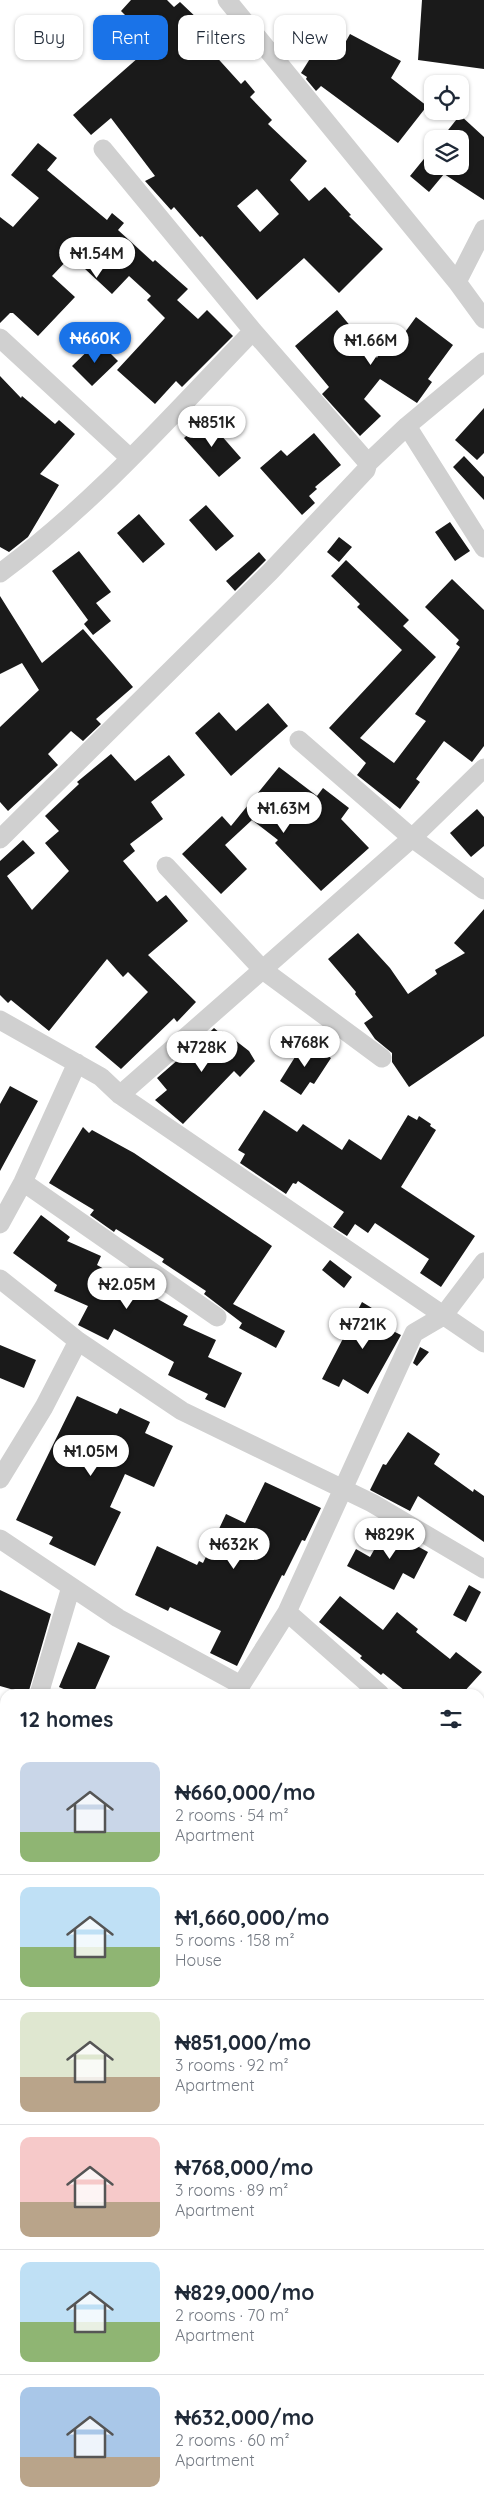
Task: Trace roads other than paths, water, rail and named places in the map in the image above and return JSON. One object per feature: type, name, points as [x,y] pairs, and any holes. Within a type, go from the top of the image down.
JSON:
[{"type":"street","points":[[227,0],[457,282],[484,318]]},
{"type":"street","points":[[103,149],[253,331],[368,463]]},
{"type":"street","points":[[457,282],[484,229]]},
{"type":"street","points":[[0,574],[43,542],[130,458],[253,331]]},
{"type":"street","points":[[0,338],[130,458]]},
{"type":"street","points":[[1,835],[270,572],[366,470],[368,463],[407,426],[484,362]]},
{"type":"street","points":[[407,426],[484,548]]},
{"type":"street","points":[[299,740],[412,838],[484,890]]},
{"type":"street","points":[[120,1095],[412,838],[484,768]]},
{"type":"street","points":[[166,866],[263,970],[382,1058]]},
{"type":"street","points":[[0,1020],[100,1077],[120,1095],[484,1343]]},
{"type":"street","points":[[0,1224],[23,1182],[77,1063]]},
{"type":"street","points":[[23,1182],[217,1317]]},
{"type":"street","points":[[0,1539],[118,1618],[240,1689],[286,1612],[341,1488],[414,1333],[443,1316],[484,1262]]},
{"type":"street","points":[[0,1279],[78,1341],[182,1411],[372,1504],[484,1570]]},
{"type":"street","points":[[0,1480],[44,1407],[78,1341]]},
{"type":"street","points":[[41,1689],[72,1587]]},
{"type":"street","points":[[286,1612],[374,1689]]}]
